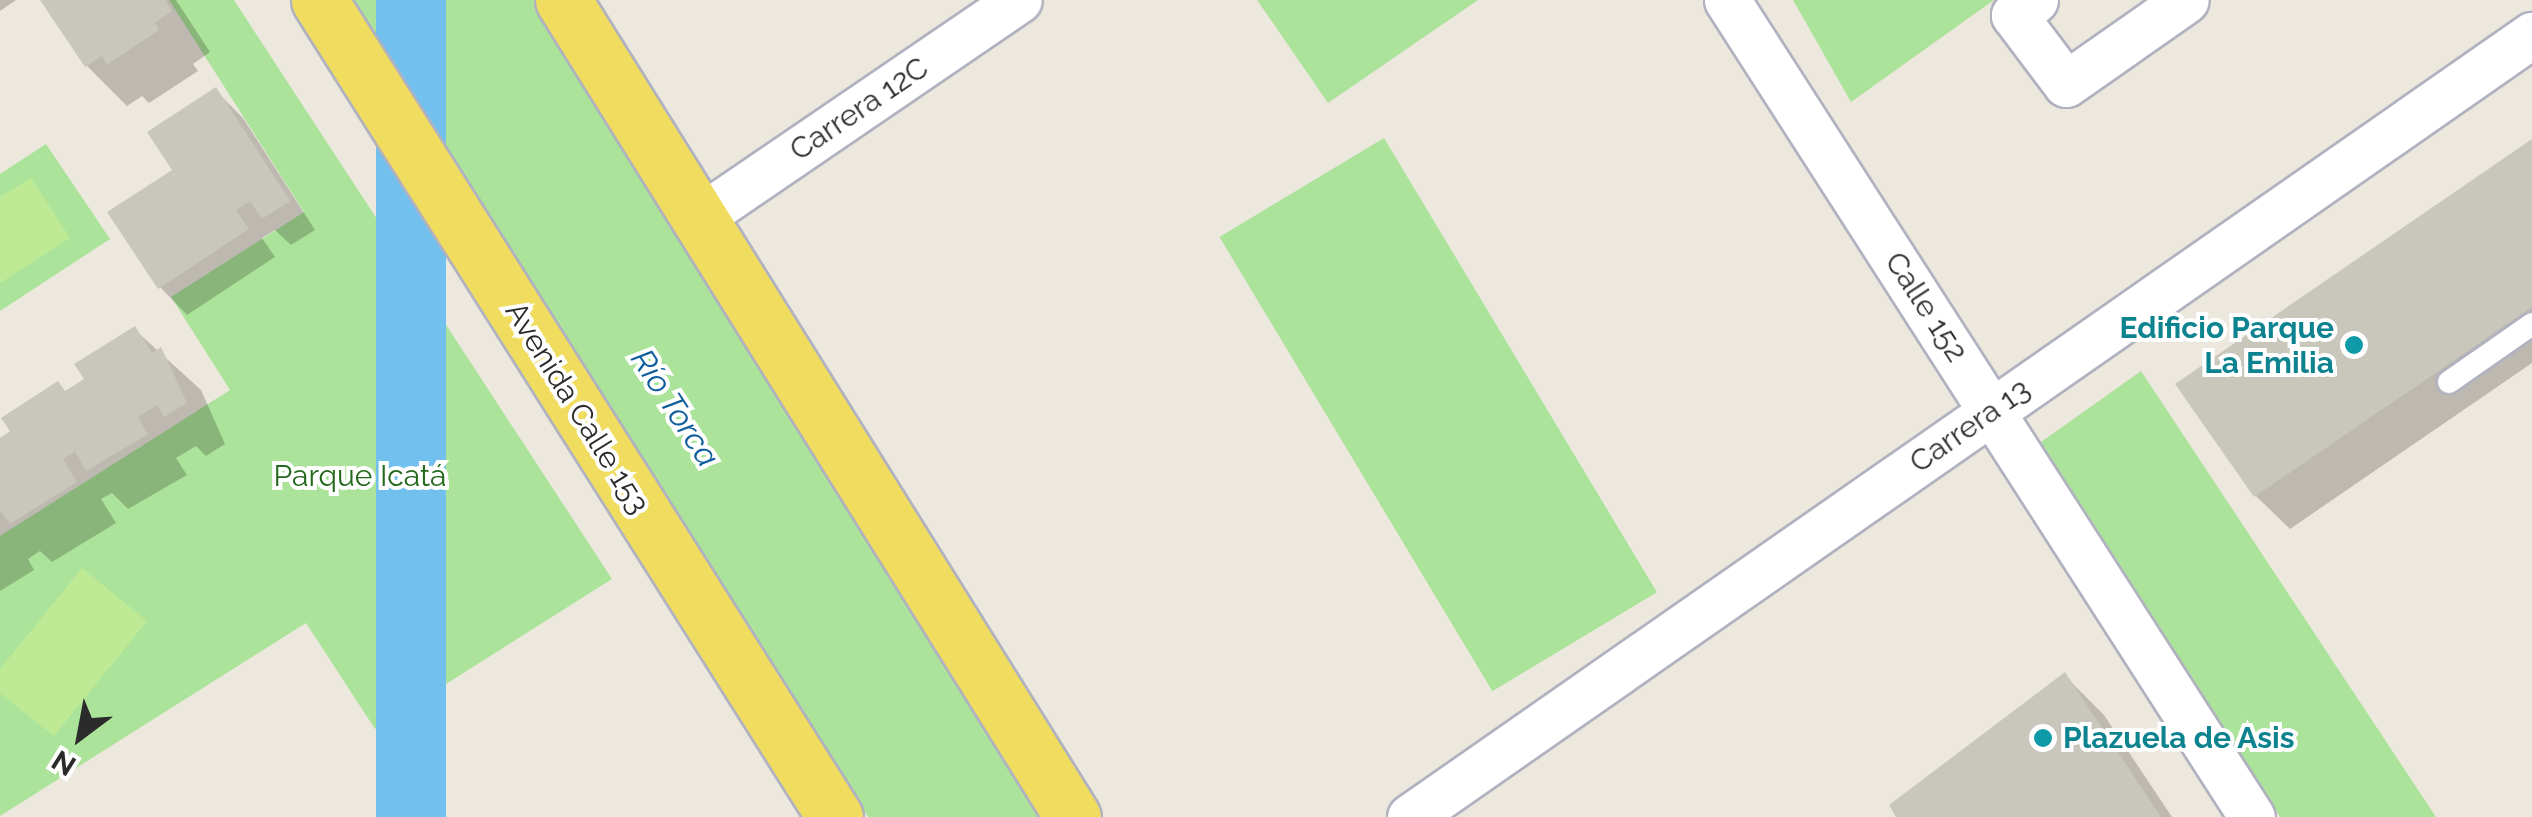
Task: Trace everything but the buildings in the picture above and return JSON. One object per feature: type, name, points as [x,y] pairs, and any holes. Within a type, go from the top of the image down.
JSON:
[{"type":"main road","name":"Avenida Calle 153","points":[[319,0],[835,817]]},
{"type":"main road","points":[[563,0],[1073,817]]},
{"type":"street","name":"Carrera 12C","points":[[699,218],[1020,0]]},
{"type":"street","name":"Calle 152","points":[[1727,0],[2252,817]]},
{"type":"street","points":[[2035,0],[2014,14],[2066,84],[2186,0]]},
{"type":"street","name":"Carrera 13","points":[[1410,817],[2532,35]]},
{"type":"lane","points":[[2448,382],[2532,324]]},
{"type":"green space","name":"Parque Icatá","points":[[169,0],[234,0],[612,579],[375,729],[306,623],[0,816],[0,536],[230,390],[171,297],[304,212]]},
{"type":"green space","points":[[351,0],[533,0],[1047,817],[868,817]]},
{"type":"green space","points":[[1257,0],[1478,0],[1328,103]]},
{"type":"green space","points":[[1793,0],[1994,0],[1851,102]]},
{"type":"green space","points":[[1384,138],[1657,592],[1492,691],[1219,237]]},
{"type":"green space","points":[[46,144],[110,239],[0,311],[0,174]]},
{"type":"green space","points":[[31,178],[70,238],[0,283],[0,197]]},
{"type":"green space","points":[[2141,371],[2436,817],[2280,817],[2034,447]]},
{"type":"green space","points":[[82,568],[147,621],[54,736],[0,693],[0,669]]},
{"type":"water","points":[[376,0],[446,0],[446,817],[376,817]]},
{"type":"place","name":"Edificio Parque La Emilia","points":[[2354,345]]},
{"type":"place","name":"Plazuela de Asis","points":[[2043,738]]},
{"type":"water label","name":"Río Torca","points":[[675,408]]}]
